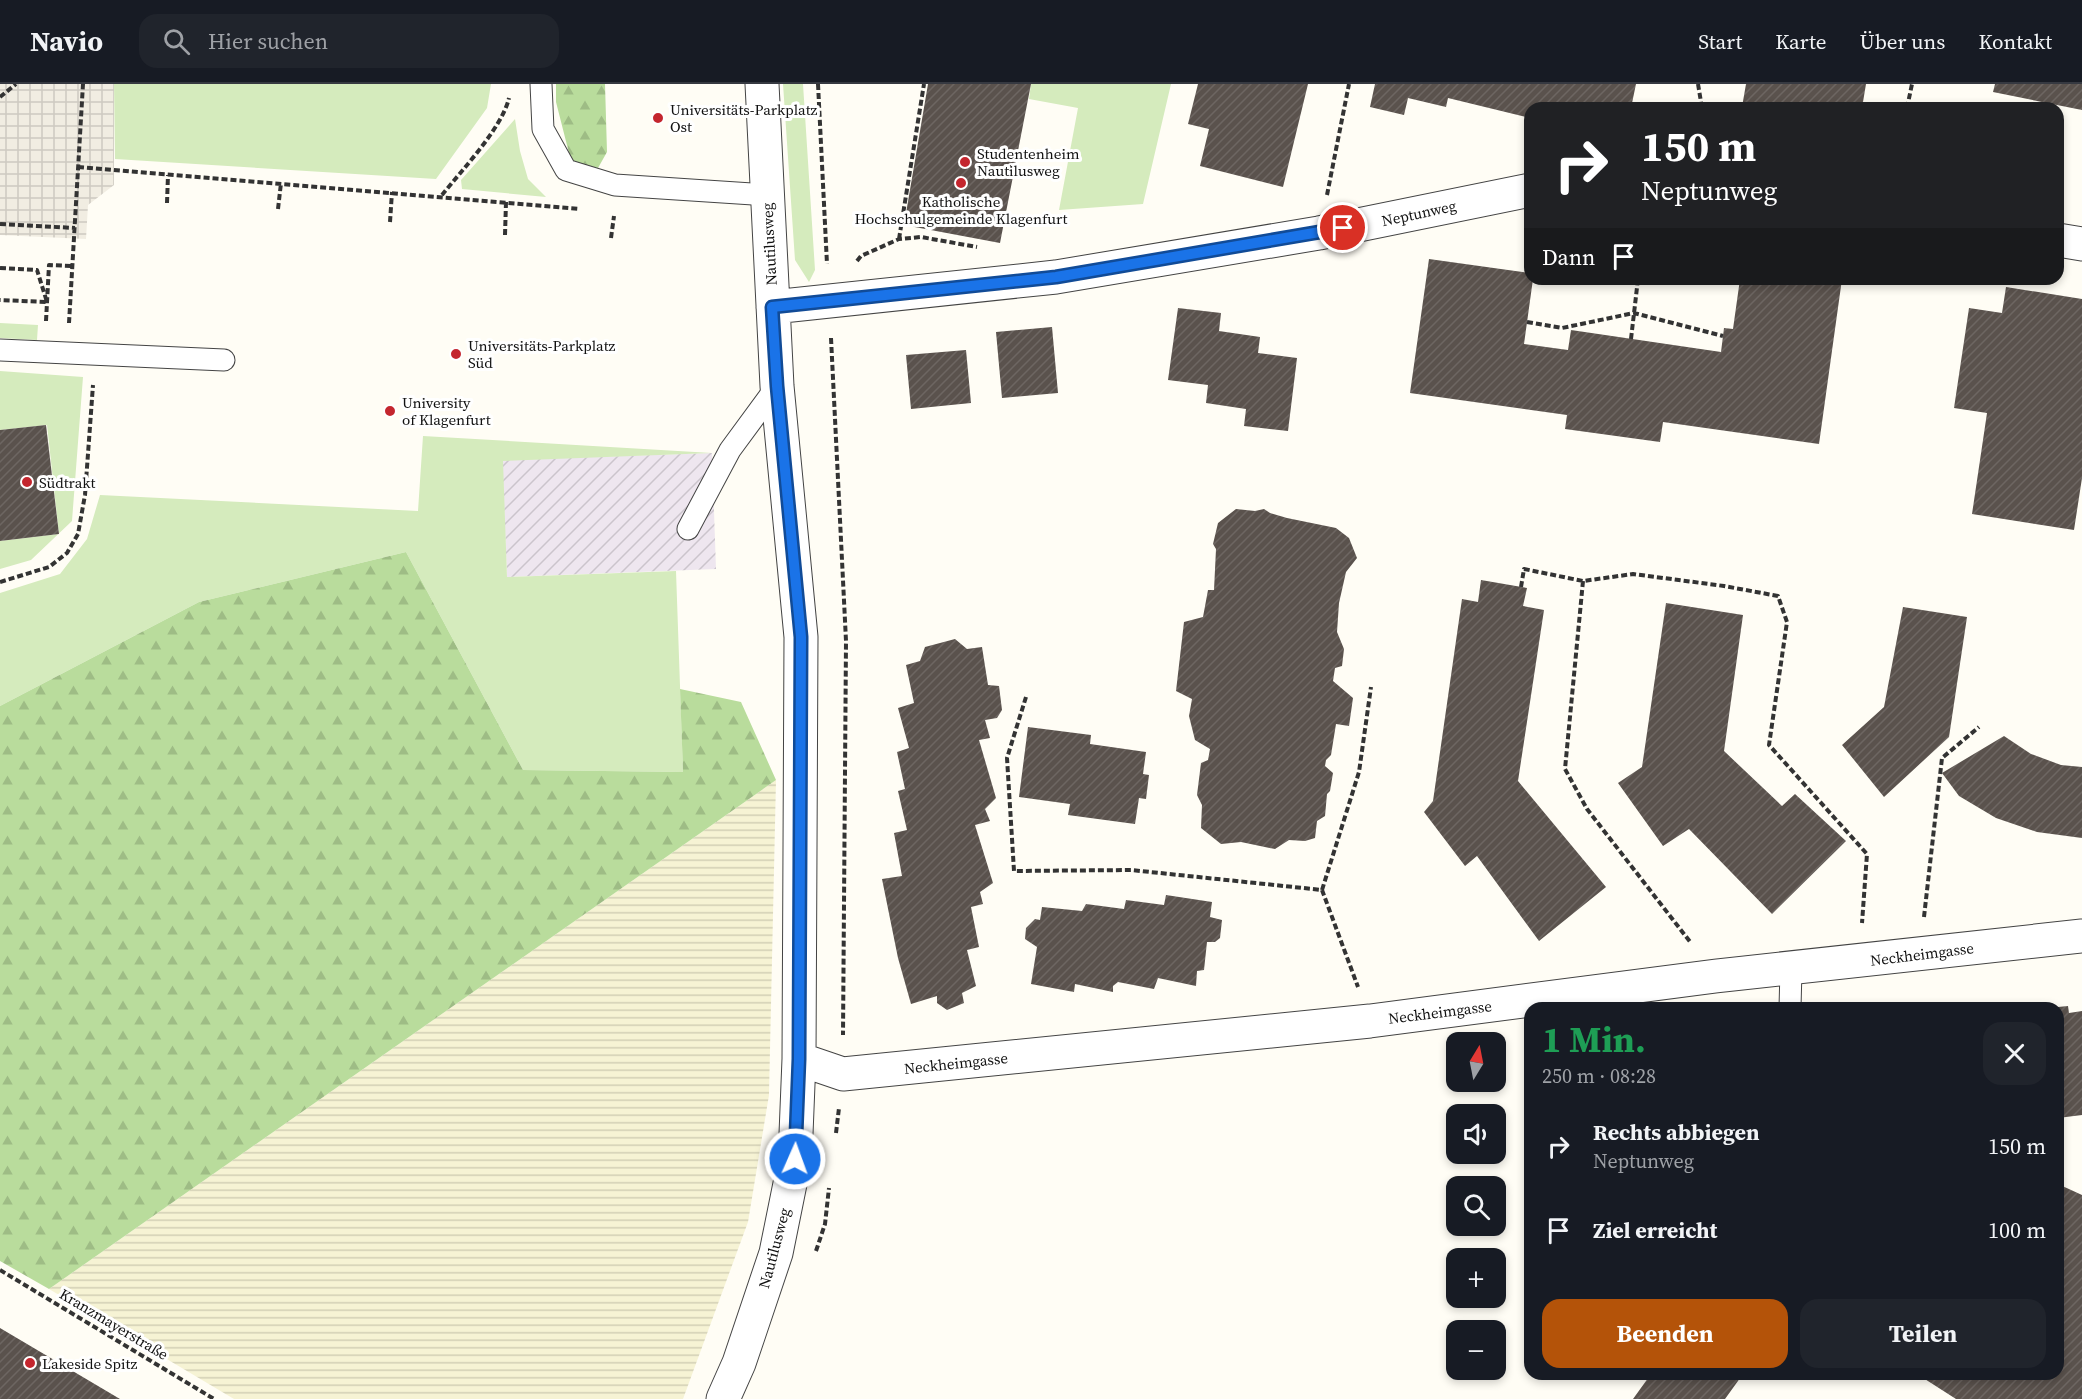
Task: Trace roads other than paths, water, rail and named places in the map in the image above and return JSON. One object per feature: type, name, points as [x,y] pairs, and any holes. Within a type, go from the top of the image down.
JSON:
[{"type":"street","name":"Nautilusweg","points":[[723,1399],[740,1363],[776,1253],[795,1159],[799,1059],[801,637],[777,386],[762,84]]},
{"type":"street","name":"Neptunweg","points":[[772,307],[1056,277],[1320,233],[1524,191]]},
{"type":"street","points":[[2064,241],[2082,244]]},
{"type":"street","name":"Neckheimgasse","points":[[799,1059],[843,1074],[1370,1021],[1716,976],[2082,936]]},
{"type":"lane","points":[[541,84],[543,129],[566,170],[615,185],[767,195]]},
{"type":"lane","points":[[0,350],[224,360]]},
{"type":"lane","points":[[687,529],[730,450],[777,386]]},
{"type":"lane","points":[[1790,1002],[1791,969]]},
{"type":"place","name":"Universitäts-Parkplatz Ost","points":[[658,118]]},
{"type":"place","name":"Studentenheim Nautilusweg","points":[[965,162]]},
{"type":"place","name":"Katholische Hochschulgemeinde Klagenfurt","points":[[961,183]]},
{"type":"place","name":"Universitäts-Parkplatz Süd","points":[[456,354]]},
{"type":"place","name":"University of Klagenfurt","points":[[390,411]]},
{"type":"place","name":"Südtrakt","points":[[27,482]]},
{"type":"place","name":"Lakeside Spitz","points":[[30,1363]]}]
